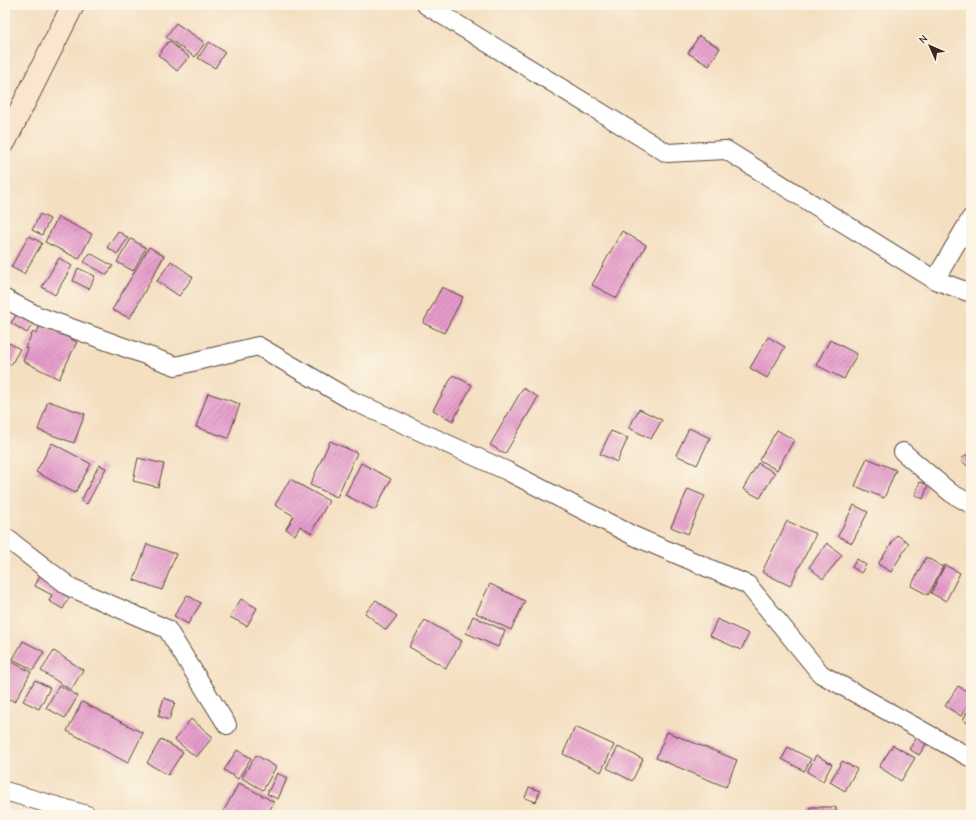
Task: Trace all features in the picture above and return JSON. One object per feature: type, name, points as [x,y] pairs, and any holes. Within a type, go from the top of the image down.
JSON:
[{"type":"street","points":[[5,141],[73,5]]},
{"type":"street","points":[[426,5],[667,153],[726,150],[935,280],[971,293]]},
{"type":"street","points":[[935,280],[971,218]]},
{"type":"street","points":[[5,299],[38,316],[176,366],[258,346],[351,400],[507,471],[634,536],[748,584],[821,674],[971,758]]},
{"type":"street","points":[[904,452],[951,493],[971,504]]},
{"type":"street","points":[[5,537],[70,587],[167,629],[227,725]]},
{"type":"street","points":[[5,791],[87,815]]},
{"type":"building","points":[[176,23],[205,43],[195,57],[166,37]]},
{"type":"building","points":[[699,36],[720,48],[709,66],[688,53]]},
{"type":"building","points":[[169,41],[189,57],[177,71],[158,55]]},
{"type":"building","points":[[209,42],[225,52],[215,68],[198,58]]},
{"type":"building","points":[[40,214],[50,219],[42,235],[32,230]]},
{"type":"building","points":[[58,217],[92,234],[79,259],[45,242]]},
{"type":"building","points":[[118,231],[128,238],[117,254],[107,247]]},
{"type":"building","points":[[622,231],[646,245],[617,298],[592,285]]},
{"type":"building","points":[[29,236],[42,243],[24,274],[11,267]]},
{"type":"building","points":[[131,239],[146,248],[133,271],[117,262]]},
{"type":"building","points":[[149,247],[164,256],[130,318],[112,310]]},
{"type":"building","points":[[90,253],[113,266],[107,275],[84,262]]},
{"type":"building","points":[[59,258],[72,266],[55,295],[42,287]]},
{"type":"building","points":[[171,261],[193,277],[179,296],[157,281]]},
{"type":"building","points":[[78,268],[95,276],[89,289],[73,281]]},
{"type":"building","points":[[442,287],[463,297],[444,333],[423,323]]},
{"type":"building","points":[[19,311],[34,321],[27,333],[11,323]]},
{"type":"building","points":[[41,324],[77,342],[59,379],[23,361],[28,349],[25,348],[33,332],[36,334]]},
{"type":"building","points":[[768,337],[785,347],[767,378],[750,368]]},
{"type":"building","points":[[830,340],[857,354],[844,379],[816,365]]},
{"type":"building","points":[[5,341],[20,349],[11,365],[5,362]]},
{"type":"building","points":[[453,375],[472,385],[453,421],[433,410]]},
{"type":"building","points":[[523,388],[538,397],[505,454],[490,445]]},
{"type":"building","points":[[208,393],[240,404],[228,438],[196,427]]},
{"type":"building","points":[[48,401],[85,414],[74,443],[38,430]]},
{"type":"building","points":[[639,409],[662,420],[651,439],[629,428]]},
{"type":"building","points":[[689,428],[710,438],[697,465],[676,455]]},
{"type":"building","points":[[777,430],[794,440],[777,470],[759,460]]},
{"type":"building","points":[[611,431],[628,438],[617,462],[600,454]]},
{"type":"building","points":[[330,441],[357,453],[337,497],[310,485]]},
{"type":"building","points":[[52,443],[91,464],[75,493],[36,472]]},
{"type":"building","points":[[971,450],[971,466],[969,468],[961,460]]},
{"type":"building","points":[[138,458],[164,464],[158,487],[133,481]]},
{"type":"building","points":[[867,458],[896,470],[884,498],[855,486]]},
{"type":"building","points":[[361,463],[391,479],[375,510],[345,495]]},
{"type":"building","points":[[758,463],[775,473],[760,498],[743,489]]},
{"type":"building","points":[[99,465],[106,468],[87,504],[81,501]]},
{"type":"building","points":[[290,479],[329,501],[311,533],[300,526],[295,535],[286,529],[294,516],[275,505]]},
{"type":"building","points":[[920,482],[928,485],[923,499],[915,495]]},
{"type":"building","points":[[688,489],[705,496],[688,534],[671,527]]},
{"type":"building","points":[[854,505],[868,512],[852,543],[838,536]]},
{"type":"building","points":[[787,521],[816,534],[790,586],[762,572]]},
{"type":"building","points":[[897,535],[909,543],[891,572],[878,564]]},
{"type":"building","points":[[827,543],[842,555],[823,579],[809,567]]},
{"type":"building","points":[[147,544],[176,554],[162,590],[134,580]]},
{"type":"building","points":[[926,557],[943,567],[928,595],[911,586]]},
{"type":"building","points":[[857,559],[866,565],[861,573],[852,567]]},
{"type":"building","points":[[945,565],[960,573],[946,601],[931,593]]},
{"type":"building","points":[[40,575],[72,592],[63,609],[49,601],[52,595],[35,586]]},
{"type":"building","points":[[490,584],[525,601],[511,630],[476,613]]},
{"type":"building","points":[[187,595],[201,603],[188,624],[174,616]]},
{"type":"building","points":[[241,599],[257,608],[247,626],[230,617]]},
{"type":"building","points":[[376,600],[397,616],[386,630],[365,613]]},
{"type":"building","points":[[473,616],[505,631],[498,647],[466,633]]},
{"type":"building","points":[[717,619],[749,634],[741,650],[710,636]]},
{"type":"building","points":[[425,620],[462,641],[446,668],[409,647]]},
{"type":"building","points":[[23,641],[44,652],[33,670],[13,659]]},
{"type":"building","points":[[54,651],[83,670],[71,690],[41,671]]},
{"type":"building","points":[[5,658],[31,672],[15,702],[5,697]]},
{"type":"building","points":[[35,680],[50,688],[39,709],[23,701]]},
{"type":"building","points":[[59,685],[78,696],[65,718],[46,708]]},
{"type":"building","points":[[958,686],[971,694],[971,700],[961,716],[945,706]]},
{"type":"building","points":[[164,698],[175,702],[169,720],[158,716]]},
{"type":"building","points":[[82,702],[143,733],[128,763],[67,731]]},
{"type":"building","points":[[968,710],[971,712],[971,725],[963,720]]},
{"type":"building","points":[[191,719],[213,737],[196,757],[175,740]]},
{"type":"building","points":[[575,727],[614,745],[601,772],[563,754]]},
{"type":"building","points":[[667,732],[737,760],[726,787],[656,758]]},
{"type":"building","points":[[917,737],[927,742],[919,755],[909,749]]},
{"type":"building","points":[[161,739],[183,752],[168,775],[147,763]]},
{"type":"building","points":[[893,745],[915,758],[901,781],[879,767]]},
{"type":"building","points":[[618,747],[643,759],[632,781],[607,768]]},
{"type":"building","points":[[788,747],[811,759],[804,771],[782,759]]},
{"type":"building","points":[[237,750],[251,758],[238,779],[224,770]]},
{"type":"building","points":[[256,755],[276,767],[263,790],[242,778]]},
{"type":"building","points":[[816,755],[832,764],[823,781],[807,772]]},
{"type":"building","points":[[842,761],[857,769],[845,791],[830,782]]},
{"type":"building","points":[[277,773],[287,778],[278,799],[267,794]]},
{"type":"building","points":[[239,783],[274,802],[267,815],[228,815],[223,812]]},
{"type":"building","points":[[529,787],[540,791],[536,802],[525,798]]},
{"type":"building","points":[[810,807],[836,807],[836,815],[809,815]]}]
